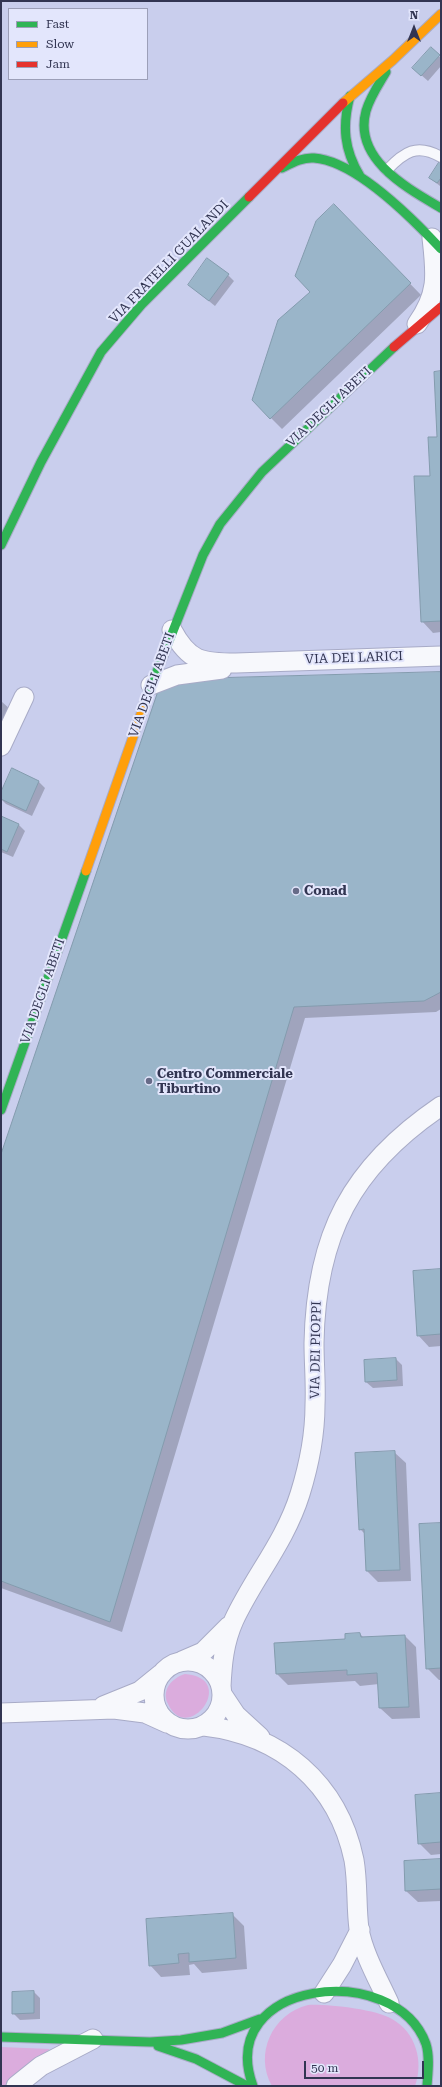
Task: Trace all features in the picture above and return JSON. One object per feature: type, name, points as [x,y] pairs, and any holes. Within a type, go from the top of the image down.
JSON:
[{"type":"street","points":[[441,14],[393,60],[370,101],[364,123],[367,146],[377,160],[387,170],[419,195],[441,208]]},
{"type":"street","name":"VIA FRATELLI GUALANDI","points":[[1,545],[40,462],[102,352],[142,304],[350,96],[393,60]]},
{"type":"street","points":[[350,96],[344,116],[344,142],[350,160],[360,176]]},
{"type":"street","points":[[274,172],[300,160],[315,158],[330,162],[360,176],[436,243]]},
{"type":"street","name":"VIA DEGLI ABETI","points":[[434,308],[436,243]]},
{"type":"street","name":"VIA DEGLI ABETI","points":[[1,1110],[151,686],[203,554],[220,524],[241,495],[285,448],[434,308],[441,288]]},
{"type":"street","name":"VIA DEI LARICI","points":[[198,672],[182,668],[173,662],[168,654],[166,646],[180,645],[186,652],[196,658],[216,662],[441,656]]},
{"type":"street","name":"VIA DEI LARICI","points":[[151,686],[177,675],[267,661]]},
{"type":"street","points":[[1,746],[24,698]]},
{"type":"street","name":"VIA DEI PIOPPI","points":[[234,1621],[283,1536],[294,1512],[306,1472],[312,1448],[314,1425],[314,1344],[317,1298],[322,1263],[333,1228],[347,1199],[365,1173],[414,1125],[441,1106]]},
{"type":"street","points":[[96,1708],[140,1691],[167,1669],[203,1652],[234,1621]]},
{"type":"street","points":[[204,1726],[218,1712],[222,1703],[224,1650],[234,1621]]},
{"type":"street","points":[[170,1724],[161,1716],[156,1706],[154,1695],[156,1683],[167,1669],[182,1662],[202,1664],[211,1670],[236,1715],[266,1744],[305,1770],[323,1788],[334,1804],[349,1842],[354,1860],[360,1930],[372,1967],[389,2003]]},
{"type":"street","points":[[1,1713],[40,1713],[96,1708],[141,1712],[181,1728],[193,1729],[204,1726],[234,1731],[266,1744]]},
{"type":"street","points":[[324,1993],[342,1965],[360,1930]]},
{"type":"street","points":[[253,2086],[250,2078],[248,2054],[254,2030],[260,2019],[272,2008],[291,1998],[324,1993],[372,1996],[389,2003],[406,2017],[424,2038],[434,2046]]},
{"type":"street","points":[[1,2037],[150,2042],[209,2036],[260,2019]]},
{"type":"street","points":[[424,2038],[427,2054],[427,2086]]},
{"type":"street","points":[[16,2086],[41,2066],[94,2039]]},
{"type":"street","points":[[150,2042],[196,2059],[247,2086]]},
{"type":"lane","points":[[387,170],[400,156],[412,151],[422,150],[441,157]]},
{"type":"shaded area","points":[[185,1674],[201,1678],[208,1686],[209,1696],[204,1706],[196,1714],[187,1718],[177,1715],[166,1699],[169,1685],[176,1678]]},
{"type":"shaded area","points":[[308,2005],[338,2006],[374,2012],[392,2019],[400,2025],[407,2032],[416,2048],[419,2067],[415,2086],[272,2086],[267,2074],[265,2061],[266,2049],[270,2037],[276,2026],[285,2017],[295,2010]]},
{"type":"shaded area","points":[[1,2047],[50,2049],[30,2063],[6,2086],[1,2086]]},
{"type":"building","points":[[431,47],[440,55],[421,76],[412,68]]},
{"type":"building","points":[[441,159],[441,178],[437,183],[429,178]]},
{"type":"building","points":[[334,204],[411,283],[270,419],[252,400],[278,320],[310,292],[295,276],[316,221]]},
{"type":"building","points":[[207,258],[229,274],[209,301],[188,285]]},
{"type":"building","points":[[441,371],[441,621],[421,622],[414,476],[430,476],[428,437],[437,437],[434,372]]},
{"type":"building","name":"Centro Commerciale Tiburtino","points":[[441,672],[441,992],[424,1001],[294,1007],[110,1622],[1,1581],[1,1154],[158,691],[180,679]]},
{"type":"building","points":[[12,768],[39,781],[26,811],[1,799],[1,792]]},
{"type":"building","points":[[1,816],[19,824],[7,852],[1,849]]},
{"type":"building","points":[[441,1269],[441,1334],[417,1336],[413,1271]]},
{"type":"building","points":[[396,1358],[397,1380],[365,1382],[364,1360]]},
{"type":"building","points":[[395,1451],[400,1570],[366,1571],[364,1529],[359,1530],[355,1453]]},
{"type":"building","points":[[441,1523],[441,1668],[426,1669],[419,1524]]},
{"type":"building","points":[[360,1633],[361,1637],[405,1635],[409,1707],[379,1708],[377,1673],[347,1675],[347,1670],[276,1674],[274,1643],[345,1639],[345,1634]]},
{"type":"building","points":[[441,1793],[441,1842],[418,1844],[415,1795]]},
{"type":"building","points":[[441,1859],[441,1889],[405,1891],[404,1861]]},
{"type":"building","points":[[233,1913],[236,1958],[189,1962],[189,1953],[178,1954],[179,1963],[149,1966],[146,1919]]},
{"type":"building","points":[[34,1991],[34,2013],[12,2014],[12,1992]]},
{"type":"traffic: fast","points":[[386,72],[372,96],[366,111],[364,128],[367,144],[375,158],[386,170],[413,191],[441,208]]},
{"type":"traffic: fast","points":[[350,96],[347,107],[345,128],[346,138],[351,157],[360,176]]},
{"type":"traffic: fast","points":[[282,168],[302,159],[314,158],[348,169],[383,193],[441,249]]},
{"type":"traffic: fast","points":[[1,545],[41,462],[101,352],[142,304],[249,197]]},
{"type":"traffic: fast","points":[[147,697],[203,555],[220,524],[262,472],[394,347]]},
{"type":"traffic: fast","points":[[1,1110],[86,871]]},
{"type":"traffic: fast","points":[[253,2086],[248,2050],[259,2023],[282,2004],[313,1993],[347,1992],[380,2000],[408,2017],[426,2044],[428,2059],[427,2086]]},
{"type":"traffic: fast","points":[[1,2037],[150,2042],[181,2040],[222,2033],[260,2019]]},
{"type":"traffic: fast","points":[[158,2046],[196,2059],[247,2086]]},
{"type":"traffic: slow","points":[[343,103],[393,60],[441,14]]},
{"type":"traffic: slow","points":[[86,871],[147,697]]},
{"type":"traffic: jam","points":[[249,197],[343,103]]},
{"type":"traffic: jam","points":[[394,347],[441,307]]},
{"type":"place","name":"Conad","points":[[296,891]]},
{"type":"place","name":"Centro Commerciale Tiburtino","points":[[149,1081]]}]
